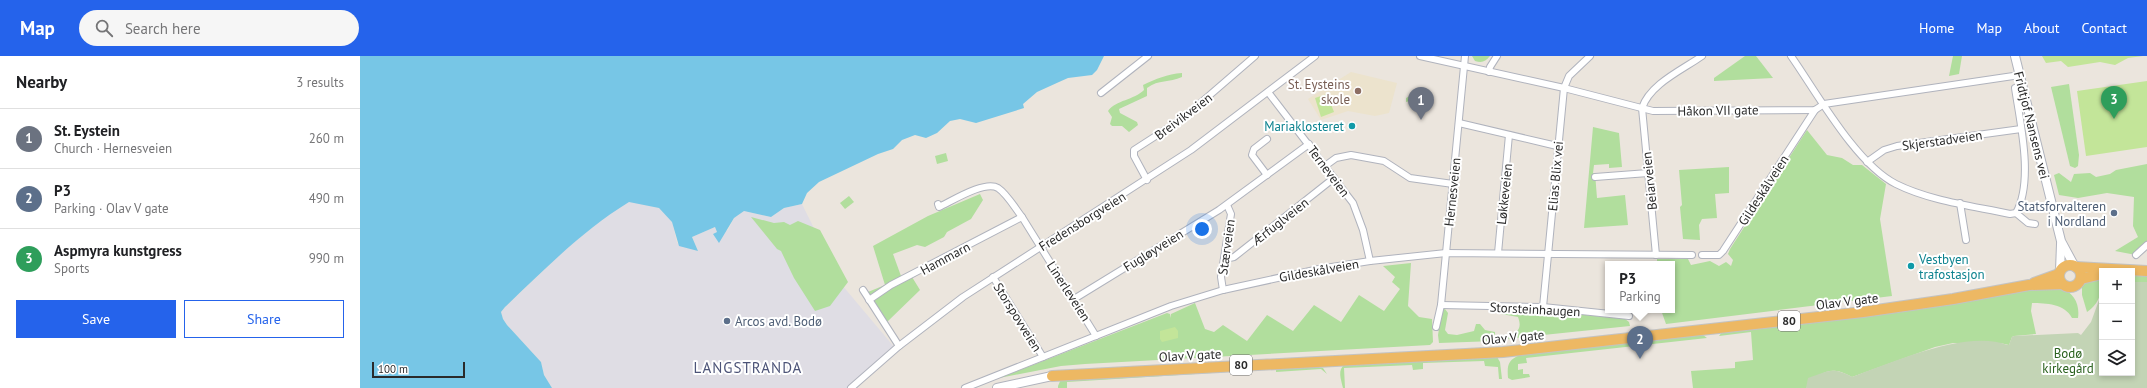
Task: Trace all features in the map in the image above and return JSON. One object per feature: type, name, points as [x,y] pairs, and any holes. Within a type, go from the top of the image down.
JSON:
[{"type":"highway","name":"Olav V gate","points":[[2029,285],[2060,272],[2068,265],[2099,269]]},
{"type":"highway","points":[[2076,267],[2080,273],[2081,279]]},
{"type":"highway","name":"Olav V gate","points":[[2135,271],[2147,271]]},
{"type":"highway","points":[[2060,272],[2062,284]]},
{"type":"highway","name":"Olav V gate","points":[[1052,376],[1509,351],[1863,312],[1946,300],[2029,285],[2062,284],[2068,288],[2074,287],[2081,279],[2099,275]]},
{"type":"street","points":[[1101,93],[1148,56]]},
{"type":"street","name":"Breivikveien","points":[[1147,180],[1134,156],[1134,150],[1182,118],[1254,56]]},
{"type":"street","name":"Fredensborgveien","points":[[851,388],[899,346],[963,296],[1147,180],[1191,150],[1315,56]]},
{"type":"street","name":"Håkon VII gate","points":[[1420,56],[1564,88],[1659,112],[1815,110]]},
{"type":"street","name":"Hernesveien","points":[[1436,328],[1441,305],[1465,56]]},
{"type":"street","points":[[1489,72],[1490,67],[1497,56]]},
{"type":"street","name":"Elias Blix vei","points":[[1543,307],[1549,254],[1557,146],[1564,88],[1569,76],[1590,56]]},
{"type":"street","points":[[1642,108],[1645,98],[1653,90],[1702,56]]},
{"type":"street","name":"Fridtjof Nansens vei","points":[[2015,56],[2061,241],[2060,272]]},
{"type":"street","points":[[1794,57],[1824,104],[1859,153],[1881,174],[1903,187],[1960,203],[2010,214],[2016,213],[2028,223],[2035,224]]},
{"type":"street","points":[[1815,110],[1824,104],[2020,75]]},
{"type":"street","points":[[2015,88],[2021,129],[2024,172],[2022,199],[2016,213]]},
{"type":"street","name":"Terneveien","points":[[1268,92],[1353,203],[1358,213],[1370,261]]},
{"type":"street","name":"Beiarveien","points":[[1642,108],[1656,255]]},
{"type":"street","name":"Gildeskålveien","points":[[1702,255],[1719,255],[1723,252],[1815,110]]},
{"type":"street","points":[[1459,123],[1557,146]]},
{"type":"street","name":"Skjerstadveien","points":[[1867,162],[1884,150],[1897,146],[2021,129]]},
{"type":"street","name":"Løkkeveien","points":[[1498,253],[1510,135]]},
{"type":"street","points":[[1267,139],[1254,150],[1252,155],[1267,175]]},
{"type":"street","name":"Fugløyveien","points":[[1074,298],[1227,205],[1309,144]]},
{"type":"street","points":[[1325,166],[1336,158],[1351,155],[1384,161],[1410,178],[1453,184]]},
{"type":"street","points":[[1595,177],[1648,173]]},
{"type":"street","name":"Ærfuglveien","points":[[1225,259],[1234,257],[1334,178]]},
{"type":"street","points":[[938,204],[939,207],[982,187],[991,186],[1000,190],[1022,217],[1041,247]]},
{"type":"street","points":[[1960,203],[1966,240]]},
{"type":"street","name":"Stærveien","points":[[1223,290],[1221,277],[1231,214],[1227,205]]},
{"type":"street","name":"Hammarn","points":[[870,300],[891,285],[1022,217]]},
{"type":"street","name":"Fridtjof Nansens vei","points":[[2061,241],[2076,267]]},
{"type":"street","points":[[2136,255],[2147,245]]},
{"type":"street","name":"Linerleveien","points":[[1041,247],[1074,298],[1096,336]]},
{"type":"street","name":"Gildeskålveien","points":[[965,388],[1171,306],[1223,290],[1273,278],[1370,261],[1446,252],[1692,255]]},
{"type":"street","name":"Storspovveien","points":[[993,277],[1043,357]]},
{"type":"street","points":[[863,290],[899,346]]},
{"type":"street","name":"Storsteinhaugen","points":[[1441,305],[1543,307],[1629,316]]},
{"type":"street","name":"Olav V gate","points":[[997,388],[1052,376]]},
{"type":"shaded area","name":"St. Eysteins skole","points":[[1351,72],[1397,83],[1389,113],[1375,116],[1348,111],[1321,120],[1308,99]]},
{"type":"shaded area","points":[[629,201],[659,208],[672,221],[677,243],[698,251],[692,237],[715,227],[717,232],[713,234],[728,230],[734,218],[744,211],[771,217],[784,208],[802,204],[842,285],[895,348],[851,388],[552,388],[544,375],[541,362],[507,325],[501,312],[565,250],[608,214]]},
{"type":"green space","points":[[1472,56],[1490,56],[1485,61],[1480,62],[1475,61]]},
{"type":"green space","points":[[1745,56],[1756,56],[1773,78],[1714,81],[1714,78]]},
{"type":"green space","points":[[1953,56],[1962,56],[1959,74],[1949,76]]},
{"type":"green space","points":[[2042,56],[2143,56],[2128,58],[2115,65],[2100,62],[2068,67],[2061,61],[2046,63]]},
{"type":"green space","points":[[1182,73],[1182,77],[1151,85],[1147,88],[1147,96],[1119,109],[1120,113],[1137,122],[1138,125],[1129,132],[1122,126],[1112,126],[1110,124],[1112,117],[1108,111],[1111,107],[1140,93],[1144,90],[1143,85],[1166,76]]},
{"type":"green space","points":[[2147,81],[2147,147],[2086,156],[2077,91]]},
{"type":"green space","points":[[2069,84],[2079,155],[2078,166],[2075,168],[2070,166],[2051,87]]},
{"type":"green space","points":[[1327,94],[1334,112],[1321,117],[1315,98]]},
{"type":"green space","points":[[1410,96],[1424,97],[1406,102],[1406,98]]},
{"type":"green space","points":[[1593,127],[1619,133],[1622,167],[1609,168],[1609,164],[1594,165],[1593,173],[1595,173],[1597,198],[1625,195],[1628,225],[1584,228]]},
{"type":"green space","points":[[1807,130],[1827,155],[1842,158],[1853,165],[1862,165],[1886,184],[1880,219],[1892,296],[1666,324],[1662,313],[1675,313],[1675,261],[1657,261],[1657,259],[1688,259],[1691,265],[1710,261],[1719,266],[1726,262],[1731,266],[1733,260],[1728,254]]},
{"type":"green space","points":[[946,153],[948,161],[937,164],[935,156]]},
{"type":"green space","points":[[2147,164],[2147,245],[2136,255],[2115,251],[2138,237],[2133,226],[2134,197],[2107,193],[2078,198],[2059,195],[2054,175],[2059,173],[2071,182],[2074,174],[2090,173],[2096,177],[2110,174],[2116,170]]},
{"type":"green space","points":[[1729,167],[1729,193],[1715,194],[1717,218],[1702,219],[1699,225],[1700,240],[1683,239],[1679,170]]},
{"type":"green space","points":[[980,194],[983,200],[971,219],[947,232],[944,237],[925,247],[917,245],[893,254],[901,276],[905,279],[912,277],[920,290],[887,322],[868,292],[885,285],[873,246],[928,216]]},
{"type":"green space","points":[[849,196],[854,202],[845,209],[840,203]]},
{"type":"green space","points":[[751,217],[774,223],[784,222],[790,225],[798,221],[820,230],[848,282],[830,306],[815,311],[794,278],[781,251],[777,249]]},
{"type":"green space","points":[[1411,263],[1408,306],[1419,317],[1432,319],[1433,342],[1430,345],[1085,364],[1061,366],[999,378],[1167,313],[1170,314],[1171,318],[1171,314],[1195,303],[1205,329],[1214,332],[1223,325],[1247,341],[1267,315],[1293,331],[1314,305],[1341,322],[1359,295],[1384,311],[1400,289],[1392,282],[1395,277],[1383,266]]},
{"type":"green space","points":[[2135,274],[2147,275],[2147,282],[2135,282]]},
{"type":"green space","points":[[2099,277],[2099,297],[2095,305],[2087,312],[2082,295],[2082,284]]},
{"type":"green space","name":"Bodø kirkegård","points":[[2135,282],[2147,282],[2147,388],[1806,388],[1808,378],[1825,372],[1834,371],[1852,377],[1929,350],[1951,344],[1971,341],[1990,341],[2009,345],[2012,337],[2014,336],[2078,333],[2081,335],[2091,322],[2099,300],[2099,376],[2135,376]]},
{"type":"green space","points":[[2061,288],[2073,296],[2078,308],[2078,318],[2072,318],[2069,313],[2055,305],[2032,303],[2031,311],[2036,334],[2014,336],[2012,337],[2009,345],[2000,343],[1953,343],[1935,347],[1852,377],[1838,371],[1827,372],[1817,377],[1806,388],[1693,388],[1691,371],[1735,368],[1735,362],[1753,360],[1751,332],[1719,336],[1722,332],[2028,289]]},
{"type":"green space","points":[[1445,309],[1448,313],[1445,330],[1448,334],[1457,335],[1474,331],[1476,324],[1480,324],[1485,330],[1495,332],[1495,341],[1439,343],[1438,335],[1442,310]]},
{"type":"green space","points":[[1499,309],[1547,311],[1625,319],[1629,322],[1630,326],[1506,339],[1518,330],[1520,325],[1518,317],[1496,313]]},
{"type":"green space","points":[[1175,327],[1178,331],[1178,338],[1162,342],[1160,339],[1160,331]]},
{"type":"green space","points":[[1703,335],[1707,338],[1526,358],[1527,363],[1518,364],[1518,370],[1523,369],[1523,374],[1529,374],[1530,377],[1512,380],[1508,378],[1509,364],[1513,359],[1520,355]]},
{"type":"green space","points":[[1497,357],[1500,362],[1502,379],[1499,379],[1498,367],[1485,366],[1484,361],[1423,363],[1423,369],[1413,370],[1412,365],[1344,368],[1345,388],[1343,388],[1340,375],[1341,369],[1345,364]]},
{"type":"green space","points":[[1314,367],[1323,368],[1327,374],[1321,369],[1276,372],[1276,369],[1067,382],[1067,388],[1058,388],[1061,379]]},
{"type":"water","points":[[360,56],[1104,56],[1097,70],[1092,75],[1068,78],[1037,92],[1023,104],[1024,108],[976,123],[960,119],[950,121],[937,133],[926,138],[915,135],[902,140],[893,149],[878,154],[819,182],[807,193],[802,204],[784,208],[771,217],[744,211],[734,218],[719,243],[713,234],[717,232],[715,227],[692,237],[698,251],[679,246],[672,222],[659,208],[629,202],[612,213],[580,238],[549,265],[501,312],[507,325],[541,362],[544,375],[552,388],[360,388]]},
{"type":"place","name":"St. Eysteins skole","points":[[1358,91]]},
{"type":"place","name":"Aspmyra kunstgress","points":[[2114,119]]},
{"type":"place","name":"St. Eystein","points":[[1421,120]]},
{"type":"place","name":"Mariaklosteret","points":[[1352,126]]},
{"type":"place","name":"Statsforvalteren i Nordland","points":[[2114,213]]},
{"type":"place","name":"Vestbyen trafostasjon","points":[[1911,266]]},
{"type":"place","name":"Arcos avd. Bodø","points":[[727,321]]},
{"type":"place","name":"P3","points":[[1640,359]]},
{"type":"district","name":"LANGSTRANDA","points":[[748,368]]}]
